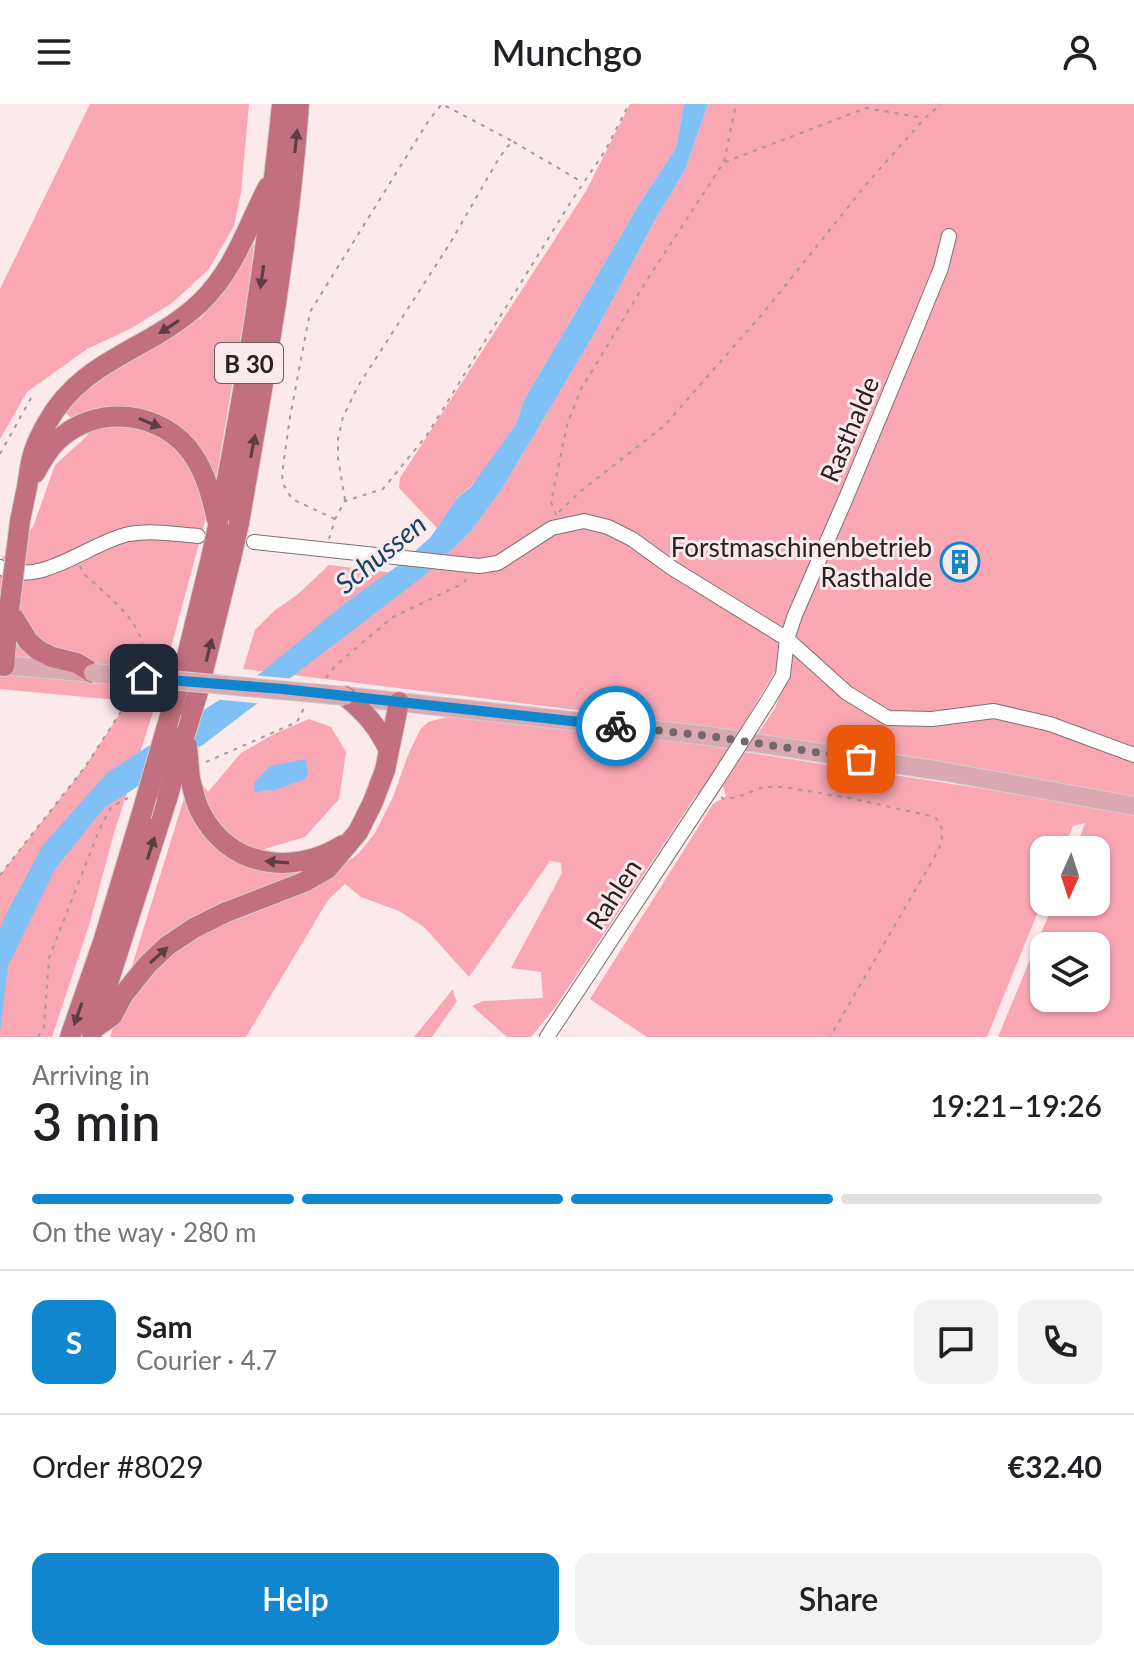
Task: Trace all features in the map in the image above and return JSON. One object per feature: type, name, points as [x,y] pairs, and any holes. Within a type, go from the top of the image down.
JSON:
[{"type":"highway","points":[[282,104],[283,177]]},
{"type":"highway","points":[[2,666],[20,521],[33,451],[53,412],[80,381],[185,317],[203,300],[275,199],[299,104]]},
{"type":"highway","name":"B 30","points":[[70,1037],[104,939],[188,652],[221,558],[239,523],[281,275],[275,199]]},
{"type":"highway","name":"B 30","points":[[92,1033],[198,692],[221,558],[218,526],[275,199]]},
{"type":"highway","points":[[27,487],[57,440],[76,427],[101,418],[130,417],[152,421],[176,437],[193,455],[205,478],[218,526]]},
{"type":"highway","points":[[9,610],[28,641],[38,650],[77,663],[93,673]]},
{"type":"highway","points":[[345,696],[365,712],[378,728],[389,750]]},
{"type":"highway","points":[[92,1033],[112,1016],[123,995],[167,946],[224,913],[304,882],[327,869],[366,819],[381,782],[399,702]]},
{"type":"highway","points":[[185,734],[195,772],[198,807],[211,829],[225,844],[245,857],[273,863],[301,862],[325,856],[349,841]]},
{"type":"main road","points":[[2,666],[345,696],[709,736],[915,767],[1134,806]]},
{"type":"street","name":"Rasthalde","points":[[767,702],[783,675],[787,639],[795,615],[941,268],[949,236]]},
{"type":"street","points":[[254,542],[474,566],[498,563],[552,528],[584,521],[608,527],[632,539],[672,568],[787,639],[847,693],[888,718],[932,719],[994,711],[1050,724],[1134,755]]},
{"type":"street","points":[[0,567],[27,574],[41,571],[129,534],[149,532],[198,536]]},
{"type":"street","name":"Rahlen","points":[[547,1037],[767,702]]},
{"type":"path","points":[[335,519],[292,499],[283,484],[290,417],[310,312],[429,120],[442,104],[583,183]]},
{"type":"path","points":[[345,501],[383,489],[427,435],[605,151],[629,104]]},
{"type":"path","points":[[736,104],[724,162],[581,389],[567,425],[557,471],[551,502],[556,515],[582,490],[664,426],[764,312],[869,181],[941,104]]},
{"type":"path","points":[[724,162],[866,108],[925,118]]},
{"type":"path","points":[[326,551],[335,519],[345,501],[338,458],[343,417],[358,386],[512,141]]},
{"type":"path","points":[[0,454],[31,398]]},
{"type":"path","points":[[75,556],[83,573],[137,629],[145,655],[142,665]]},
{"type":"path","points":[[321,685],[336,665],[393,617],[462,584],[474,566]]},
{"type":"path","points":[[0,875],[85,767],[137,686]]},
{"type":"path","points":[[195,772],[297,722],[305,706]]},
{"type":"path","points":[[708,793],[724,799],[763,787],[784,787],[935,817],[940,823],[943,829],[938,851],[830,1037]]},
{"type":"path","points":[[38,1037],[44,1027],[49,958],[100,828],[111,807],[135,795]]},
{"type":"shaded area","points":[[90,104],[249,104],[241,192],[234,226],[209,269],[172,303],[130,329],[87,349],[27,392],[0,439],[0,289]]},
{"type":"shaded area","points":[[630,104],[684,104],[676,148],[641,201],[524,400],[516,424],[480,476],[457,498],[437,528],[399,488],[400,478],[586,191]]},
{"type":"shaded area","points":[[708,104],[1134,104],[1134,798],[907,756],[756,736],[775,708],[789,673],[777,668],[739,732],[243,669],[255,630],[329,565],[425,575],[470,532],[500,492],[597,329],[685,170]]},
{"type":"shaded area","points":[[252,240],[248,294],[215,484],[156,703],[114,833],[90,922],[52,1037],[0,1037],[0,875],[85,767],[128,701],[0,689],[0,560],[33,527],[55,465],[88,435],[65,412],[76,398],[144,350],[202,317],[233,279]]},
{"type":"shaded area","points":[[447,717],[731,747],[701,797],[697,794],[556,1006],[531,1037],[507,1037],[472,1006],[483,1001],[543,998],[541,972],[511,968],[562,873],[561,863],[550,861],[469,977],[424,927],[399,911],[361,897],[345,884],[328,900],[246,1037],[110,1037],[190,779],[225,844],[328,875],[358,854],[375,833],[420,730],[428,722]]},
{"type":"shaded area","points":[[309,719],[331,727],[346,752],[339,799],[305,837],[264,849],[291,856],[266,855],[237,845],[206,807],[202,784],[208,792],[241,753]]},
{"type":"shaded area","points":[[744,752],[1134,814],[1134,1037],[998,1037],[1030,960],[1030,1012],[1110,1012],[1110,932],[1042,932],[1048,916],[1110,916],[1110,836],[1080,836],[1085,823],[1073,826],[1069,836],[1030,836],[1030,916],[1036,916],[987,1037],[647,1037],[590,999],[713,804],[726,796],[723,786]]},
{"type":"shaded area","points":[[453,989],[457,1001],[432,1037],[414,1037]]},
{"type":"water","points":[[684,104],[708,104],[685,170],[597,329],[500,492],[470,532],[425,575],[204,744],[104,808],[55,869],[8,966],[0,1033],[0,930],[43,845],[107,773],[262,672],[430,538],[457,498],[471,487],[516,424],[524,400],[641,201],[676,148]]},
{"type":"water","points":[[306,759],[308,774],[305,779],[272,791],[255,793],[254,783],[270,766]]},
{"type":"pier","points":[[250,675],[296,679],[263,704],[213,699]]},
{"type":"way so far","points":[[616,726],[709,736],[861,759]]},
{"type":"place","name":"Forstmaschinenbetrieb Rasthalde","points":[[960,562]]},
{"type":"route","points":[[144,678],[283,689],[616,726]]},
{"type":"water label","name":"Schussen","points":[[380,553]]}]
